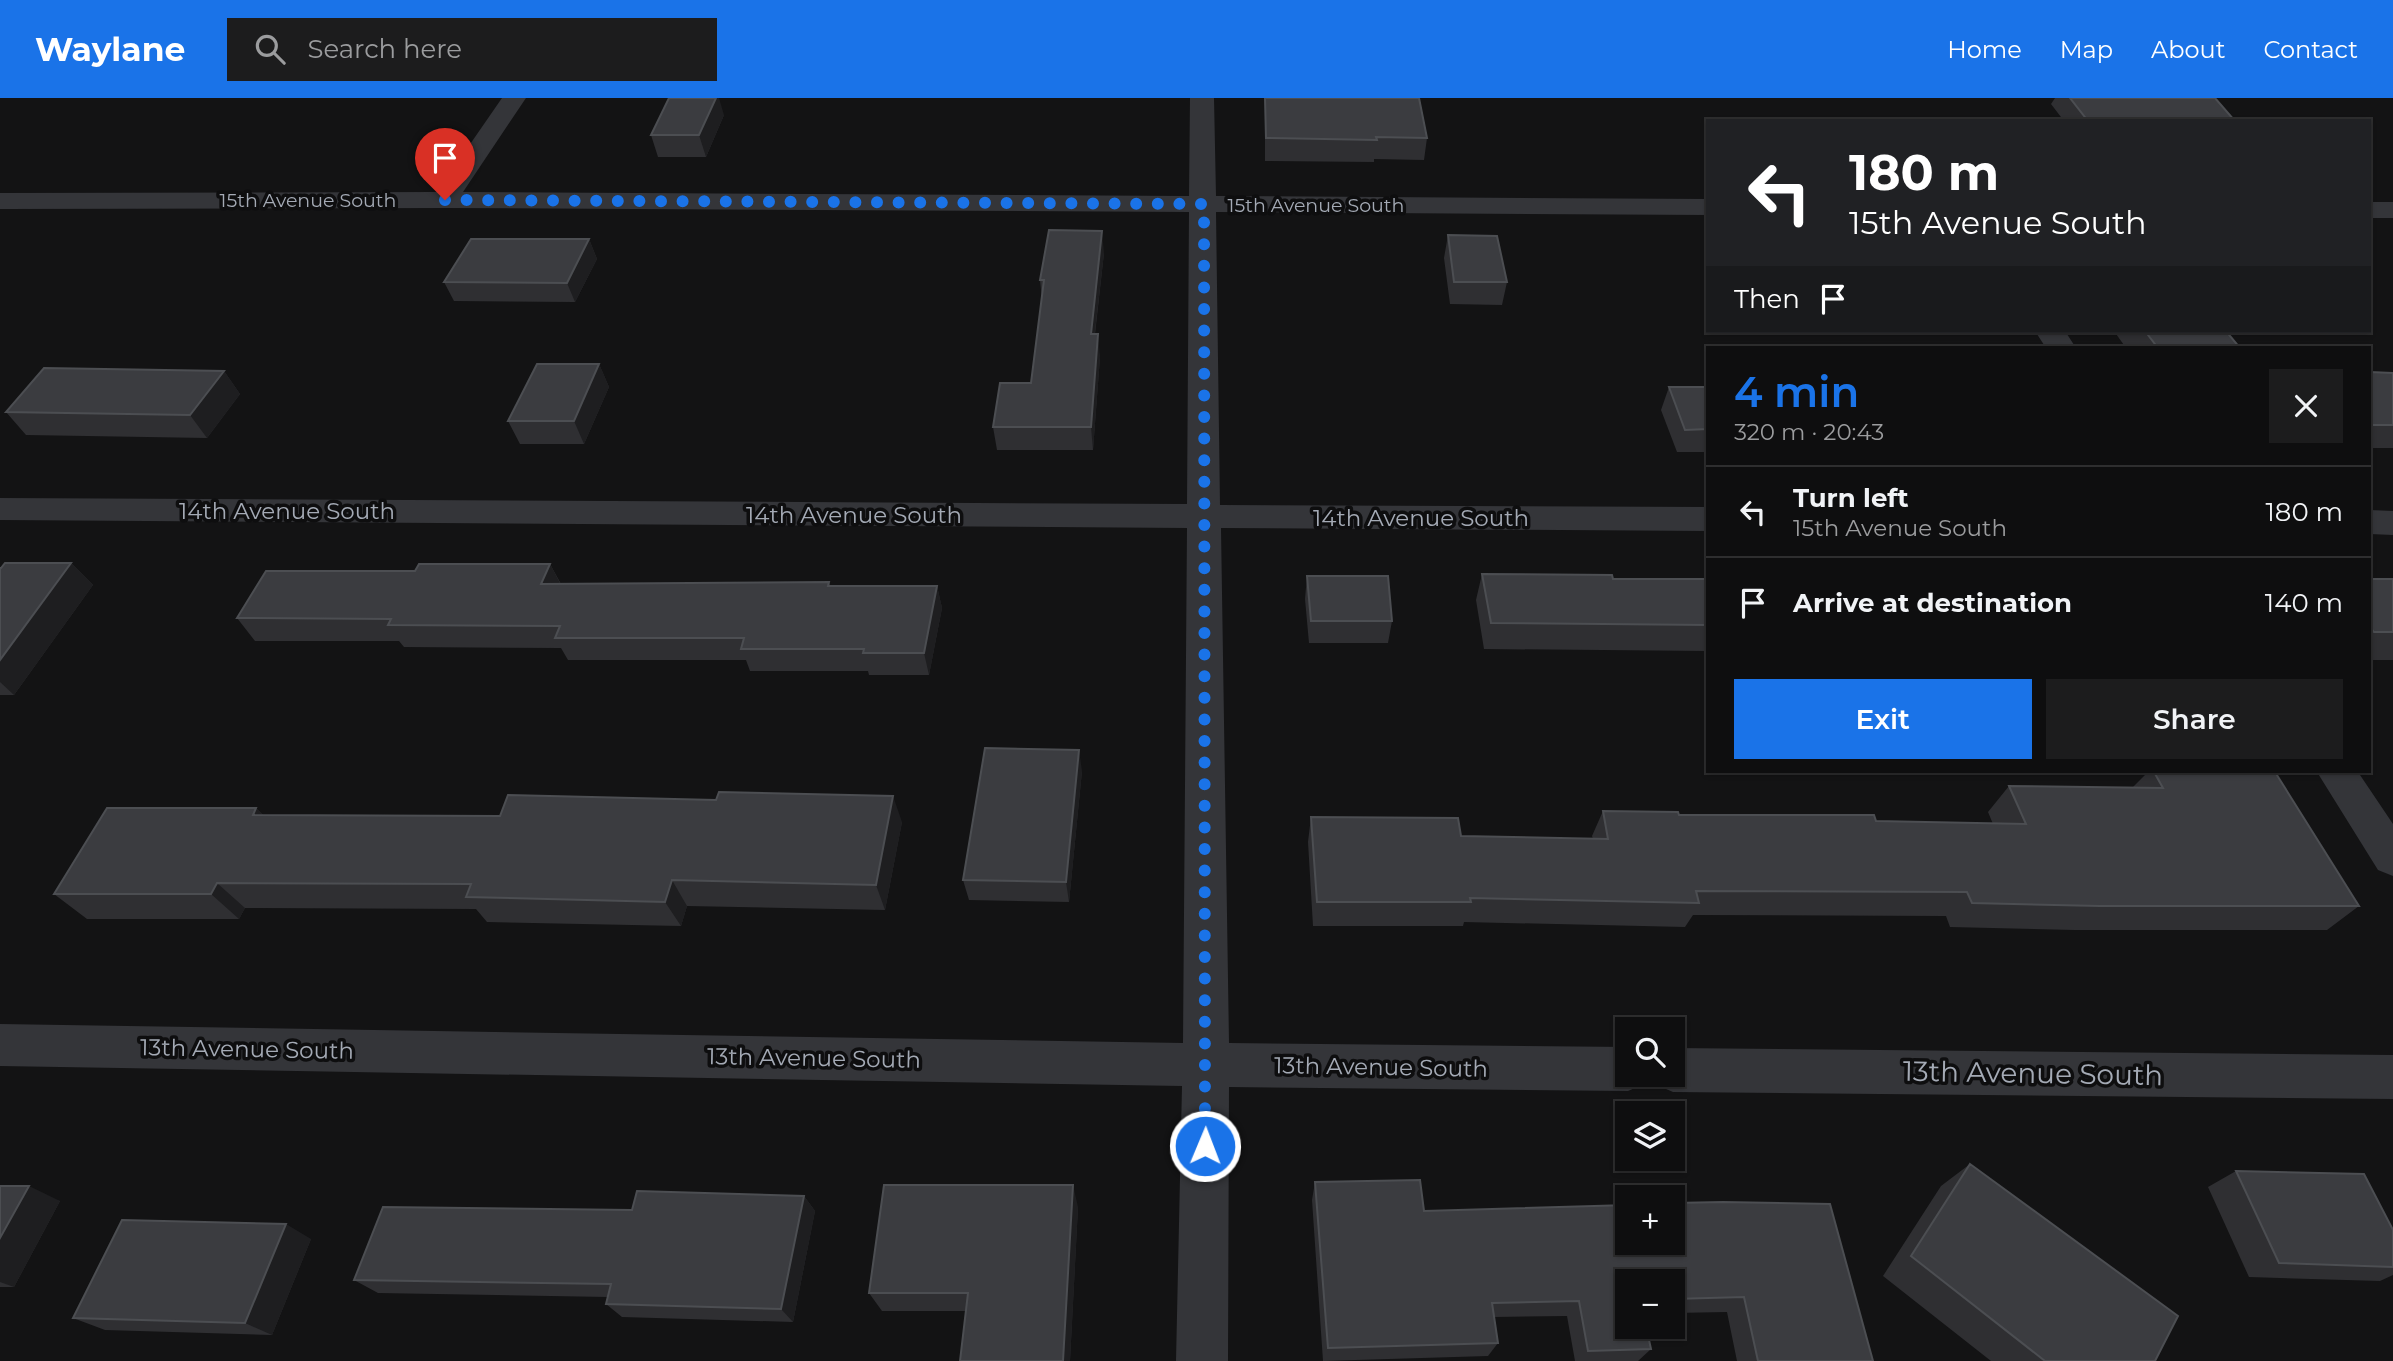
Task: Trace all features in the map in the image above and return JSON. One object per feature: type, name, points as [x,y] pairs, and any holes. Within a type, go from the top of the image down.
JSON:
[{"type":"street","points":[[445,200],[514,98]]},
{"type":"street","points":[[1202,98],[1206,1065],[1202,1361]]},
{"type":"street","name":"15th Avenue South","points":[[0,201],[445,200],[1706,207]]},
{"type":"street","points":[[2371,210],[2393,210]]},
{"type":"street","name":"14th Avenue South","points":[[0,509],[1706,519]]},
{"type":"street","points":[[2371,523],[2393,523]]},
{"type":"street","points":[[2338,773],[2393,858]]},
{"type":"street","name":"13th Avenue South","points":[[0,1045],[1206,1065],[1615,1069]]},
{"type":"street","name":"13th Avenue South","points":[[1685,1070],[2393,1077]]},
{"type":"building","points":[[669,98],[716,98],[699,135],[651,135]]},
{"type":"building","points":[[1265,98],[1419,98],[1427,138],[1266,138]]},
{"type":"building","points":[[2070,98],[2215,98],[2233,119],[2086,119]]},
{"type":"building","points":[[1049,230],[1102,231],[1091,334],[1098,334],[1091,427],[993,427],[1000,383],[1031,383],[1044,280],[1040,280]]},
{"type":"building","points":[[1448,235],[1497,236],[1507,282],[1454,282]]},
{"type":"building","points":[[471,239],[589,239],[567,283],[444,282]]},
{"type":"building","points":[[2147,333],[2228,333],[2238,346],[2156,346]]},
{"type":"building","points":[[537,364],[599,364],[574,421],[508,421]]},
{"type":"building","points":[[44,368],[224,371],[190,415],[6,412]]},
{"type":"building","points":[[2371,372],[2393,373],[2393,425],[2371,425]]},
{"type":"building","points":[[1669,387],[1706,387],[1706,429],[1685,430]]},
{"type":"building","points":[[5,563],[71,563],[0,660],[0,568]]},
{"type":"building","points":[[419,564],[550,564],[541,584],[829,582],[828,586],[937,586],[924,653],[863,653],[864,649],[741,649],[744,638],[555,638],[560,626],[388,625],[391,619],[237,618],[266,571],[415,571]]},
{"type":"building","points":[[1482,574],[1706,579],[1706,625],[1491,623]]},
{"type":"building","points":[[1307,576],[1388,576],[1392,621],[1311,621]]},
{"type":"building","points":[[2371,579],[2393,579],[2393,632],[2374,632],[2371,628]]},
{"type":"building","points":[[985,748],[1079,750],[1066,882],[963,880]]},
{"type":"building","points":[[2155,773],[2276,773],[2359,906],[1972,903],[1967,892],[1696,891],[1699,903],[1470,898],[1471,902],[1317,902],[1311,817],[1458,818],[1461,836],[1608,839],[1603,811],[1678,812],[1679,815],[1874,815],[1876,821],[2026,824],[2009,786],[2163,788]]},
{"type":"building","points":[[719,792],[893,796],[876,885],[672,880],[665,902],[466,897],[471,884],[217,883],[211,894],[54,894],[107,808],[256,808],[253,815],[500,816],[508,795],[716,800]]},
{"type":"building","points":[[1970,1164],[2178,1316],[2155,1361],[2045,1361],[1911,1256]]},
{"type":"building","points":[[2236,1171],[2364,1174],[2393,1230],[2393,1267],[2279,1263]]},
{"type":"building","points":[[1420,1180],[1424,1211],[1615,1205],[1615,1255],[1685,1255],[1685,1203],[1830,1204],[1873,1361],[1758,1361],[1744,1297],[1685,1299],[1685,1269],[1615,1269],[1615,1339],[1649,1339],[1651,1349],[1588,1351],[1579,1301],[1492,1303],[1498,1343],[1328,1348],[1315,1182]]},
{"type":"building","points":[[884,1185],[1073,1185],[1063,1361],[960,1361],[968,1293],[869,1293]]},
{"type":"building","points":[[0,1186],[29,1186],[0,1238]]},
{"type":"building","points":[[637,1191],[804,1196],[781,1309],[606,1304],[611,1284],[354,1280],[383,1207],[632,1210]]},
{"type":"building","points":[[122,1220],[286,1224],[245,1323],[73,1318]]},
{"type":"route","points":[[445,200],[1204,204],[1205,1146]]}]
